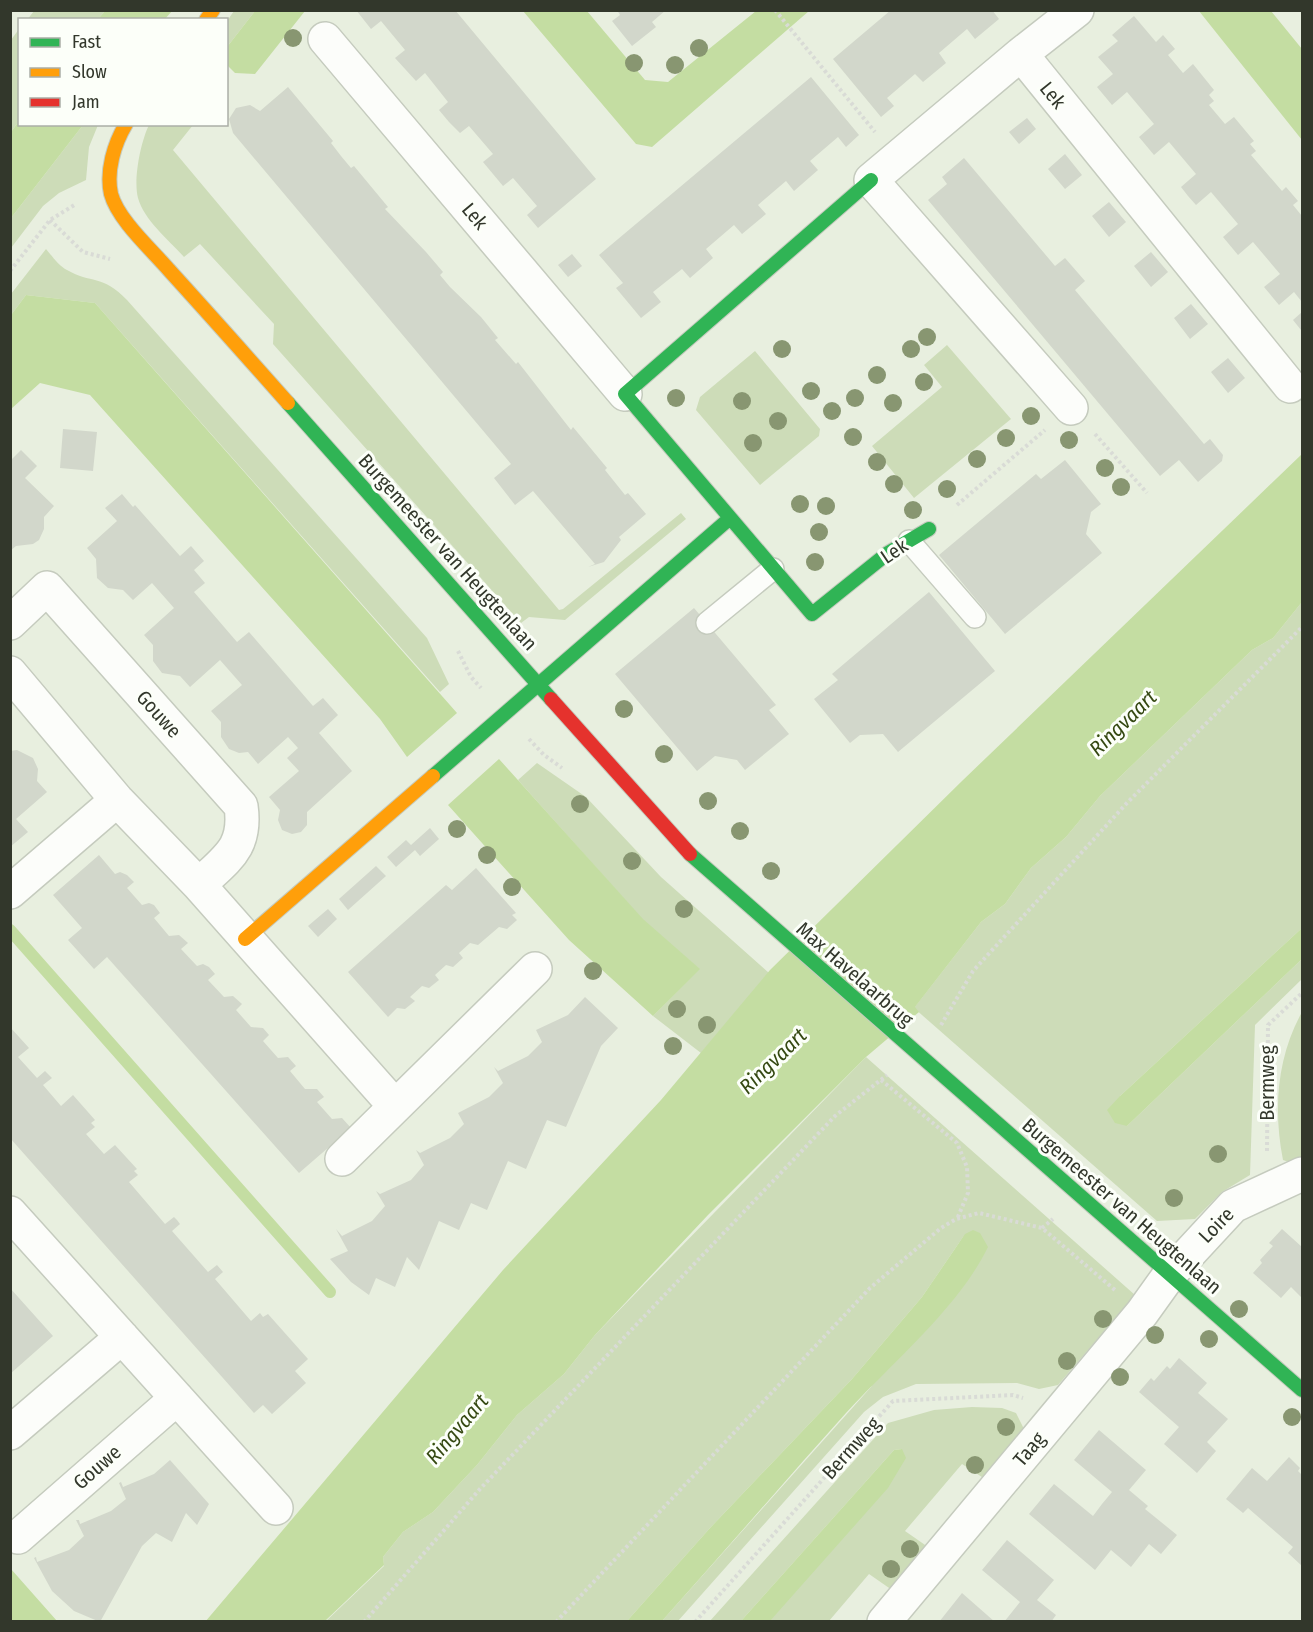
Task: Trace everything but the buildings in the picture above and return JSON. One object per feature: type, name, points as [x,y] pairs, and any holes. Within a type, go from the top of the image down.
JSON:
[{"type":"street","points":[[625,394],[896,158],[1020,54],[1077,10]]},
{"type":"street","name":"Lek","points":[[325,39],[729,519],[812,614],[888,553],[929,529]]},
{"type":"street","name":"Lek","points":[[1020,54],[1290,386]]},
{"type":"street","points":[[111,193],[113,158],[125,126]]},
{"type":"street","points":[[871,180],[1071,408]]},
{"type":"street","name":"Burgemeester van Heugtenlaan","points":[[111,193],[118,208],[140,237],[539,682],[685,849],[769,925]]},
{"type":"street","points":[[245,939],[729,519]]},
{"type":"street","name":"Gouwe","points":[[10,623],[47,588],[241,806],[244,827],[238,846],[199,885]]},
{"type":"street","points":[[10,674],[117,800],[199,885],[394,1105]]},
{"type":"street","points":[[10,892],[117,800]]},
{"type":"street","name":"Max Havelaarbrug","points":[[769,925],[915,1053]]},
{"type":"street","points":[[342,1159],[394,1105],[535,969]]},
{"type":"street","name":"Burgemeester van Heugtenlaan","points":[[915,1053],[1302,1390]]},
{"type":"street","name":"Loire","points":[[1170,1274],[1233,1206],[1267,1188],[1302,1174]]},
{"type":"street","points":[[10,1213],[276,1508]]},
{"type":"street","name":"Taag","points":[[884,1622],[1142,1313],[1170,1274]]},
{"type":"street","points":[[10,1433],[122,1337]]},
{"type":"street","name":"Gouwe","points":[[18,1537],[177,1398]]},
{"type":"lane","points":[[909,541],[973,618]]},
{"type":"lane","points":[[707,622],[772,569]]},
{"type":"path","points":[[775,10],[896,158]]},
{"type":"path","points":[[10,271],[50,220],[75,204],[111,193]]},
{"type":"path","points":[[1071,408],[1147,493]]},
{"type":"path","name":"Lek","points":[[929,529],[1071,408]]},
{"type":"path","points":[[364,1622],[480,1489],[835,1116],[915,1053],[945,1020],[973,970],[1126,804],[1302,627]]},
{"type":"path","name":"Bermweg","points":[[1267,1188],[1268,1025],[1302,993]]},
{"type":"path","points":[[881,1080],[957,1143],[968,1167],[968,1193],[956,1219]]},
{"type":"path","points":[[556,1622],[870,1288],[941,1228],[956,1219],[979,1213],[1042,1228],[1142,1313]]},
{"type":"path","name":"Bermweg","points":[[695,1622],[893,1401],[1013,1395],[1060,1412]]},
{"type":"shaded area","points":[[34,11],[105,11],[99,18],[29,18]]},
{"type":"shaded area","points":[[234,11],[255,11],[228,46],[228,20]]},
{"type":"shaded area","points":[[18,30],[18,122],[11,132],[11,40]]},
{"type":"shaded area","points":[[82,126],[98,126],[89,147],[86,180],[59,193],[43,206],[11,248],[11,218]]},
{"type":"shaded area","points":[[149,126],[192,126],[173,150],[559,610],[681,513],[686,519],[565,620],[529,617],[521,623],[273,344],[274,324],[200,244],[184,257],[151,222],[138,198],[136,181]]},
{"type":"shaded area","points":[[46,249],[64,268],[110,286],[127,300],[427,638],[449,684],[440,692],[95,303],[26,295],[11,315],[11,294]]},
{"type":"shaded area","points":[[947,345],[1011,419],[914,498],[872,446],[942,387],[924,365]]},
{"type":"shaded area","points":[[755,351],[820,429],[819,436],[760,485],[696,410],[700,397]]},
{"type":"shaded area","points":[[1302,602],[1302,928],[1120,1096],[1127,1126],[1302,959],[1302,979],[1255,1025],[1250,1175],[1222,1192],[1195,1219],[1157,1221],[914,1008],[981,922],[1005,904],[1031,868],[1066,837],[1100,796],[1252,650],[1273,638]]},
{"type":"shaded area","points":[[537,763],[586,797],[661,877],[769,973],[701,1053],[653,1016],[699,969],[643,920],[518,780]]},
{"type":"shaded area","points":[[1302,1012],[1302,1160],[1294,1164],[1283,1160],[1278,1122],[1279,1084],[1287,1047]]},
{"type":"shaded area","points":[[866,1057],[1135,1295],[1058,1385],[1039,1389],[1017,1383],[916,1384],[883,1397],[864,1412],[678,1621],[662,1621],[871,1387],[965,1234],[922,1297],[852,1379],[710,1528],[627,1621],[325,1622],[384,1566],[383,1557],[403,1532],[433,1512],[477,1465],[517,1415],[564,1374],[595,1335]]},
{"type":"shaded area","points":[[972,1407],[1002,1408],[1016,1413],[1025,1431],[985,1479],[962,1464],[905,1531],[928,1547],[892,1590],[869,1574],[829,1621],[769,1621],[902,1449],[894,1450],[741,1621],[709,1622],[888,1423],[934,1410]]},
{"type":"water","points":[[105,10],[172,11],[166,18],[99,18]]},
{"type":"water","points":[[255,11],[305,11],[255,74],[235,73],[228,66],[228,46]]},
{"type":"water","points":[[523,11],[587,11],[645,80],[668,82],[756,11],[809,11],[652,147],[636,144]]},
{"type":"water","points":[[1199,11],[1271,11],[1302,49],[1302,140]]},
{"type":"water","points":[[18,122],[18,126],[82,126],[11,218],[11,132]]},
{"type":"water","points":[[26,295],[95,303],[457,713],[407,757],[380,719],[90,395],[40,383],[11,409],[11,315]]},
{"type":"water","name":"Ringvaart","points":[[1302,454],[1302,602],[1273,638],[1252,650],[1100,796],[1066,837],[1031,868],[1005,904],[981,922],[915,1007],[919,1012],[866,1057],[708,1215],[595,1335],[564,1374],[517,1415],[477,1465],[433,1512],[403,1532],[383,1557],[384,1565],[325,1621],[205,1622],[503,1270],[661,1100],[770,970],[962,781]]},
{"type":"water","points":[[499,759],[643,919],[700,969],[653,1016],[569,940],[448,805]]},
{"type":"water","points":[[1302,928],[1302,959],[1127,1126],[1115,1123],[1107,1110],[1120,1096]]},
{"type":"water","points":[[973,1230],[980,1233],[988,1247],[960,1291],[942,1313],[846,1413],[662,1621],[627,1621],[710,1528],[852,1379],[922,1297],[965,1234]]},
{"type":"water","points":[[902,1449],[906,1458],[888,1488],[770,1621],[741,1621],[894,1450]]},
{"type":"water","points":[[11,1569],[57,1621],[11,1621]]},
{"type":"waterway","points":[[10,930],[330,1292]]},
{"type":"traffic: fast","points":[[871,180],[625,394],[812,614],[888,553],[929,529]]},
{"type":"traffic: fast","points":[[288,403],[551,699]]},
{"type":"traffic: fast","points":[[433,776],[729,519]]},
{"type":"traffic: fast","points":[[690,854],[1302,1390]]},
{"type":"traffic: slow","points":[[207,18],[213,10]]},
{"type":"traffic: slow","points":[[125,126],[110,167],[111,194],[115,204],[136,234],[288,403]]},
{"type":"traffic: slow","points":[[245,939],[433,776]]},
{"type":"traffic: jam","points":[[551,699],[690,854]]}]
